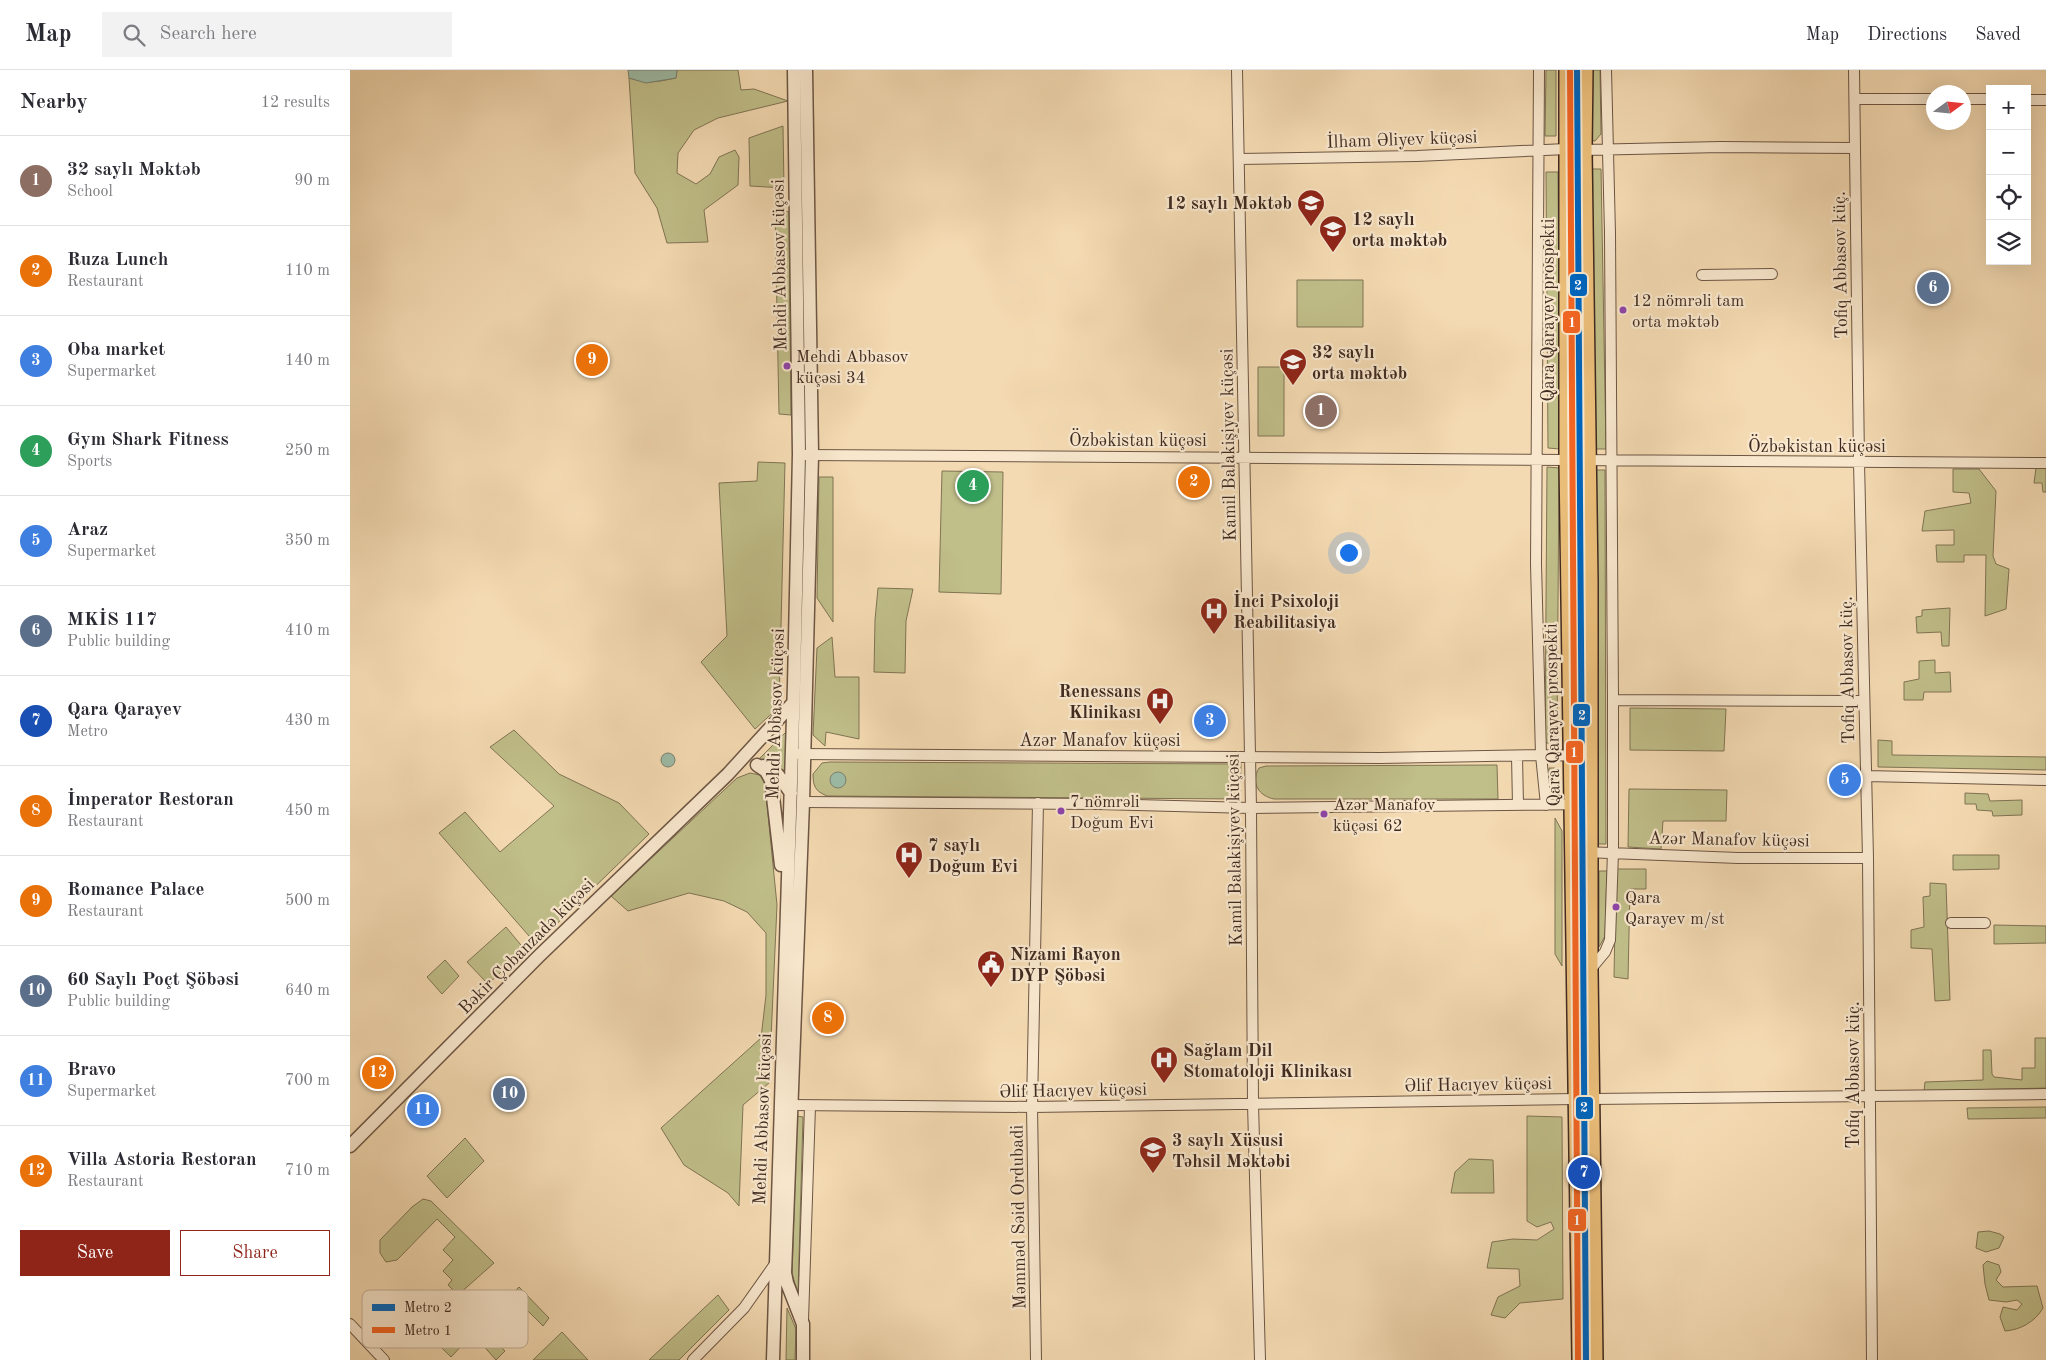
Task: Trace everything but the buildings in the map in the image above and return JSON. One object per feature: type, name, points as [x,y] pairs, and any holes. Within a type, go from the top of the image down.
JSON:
[{"type":"main road","name":"Qara Qarayev prospekti","points":[[1567,70],[1567,461],[1580,1360]]},
{"type":"main road","name":"Qara Qarayev prospekti","points":[[1585,70],[1590,970],[1595,1360]]},
{"type":"street","name":"Mehdi Abbasov küçəsi","points":[[773,1360],[793,720],[799,454],[794,70]]},
{"type":"street","name":"Mehdi Abbasov küçəsi","points":[[803,1324],[785,1273],[805,753],[812,455],[806,70]]},
{"type":"street","name":"Kamil Balakişiyev küçəsi","points":[[1237,70],[1251,808],[1253,1104],[1260,1360]]},
{"type":"street","points":[[1539,70],[1537,149],[1538,460],[1536,564],[1540,755],[1546,805]]},
{"type":"street","points":[[1590,970],[1606,952],[1610,940],[1613,852],[1612,460],[1606,70]]},
{"type":"street","name":"Tofiq Abbasov küç.","points":[[1854,70],[1859,462],[1868,858],[1872,1360]]},
{"type":"street","points":[[1855,100],[1926,99]]},
{"type":"street","points":[[1971,99],[1986,99]]},
{"type":"street","points":[[2031,100],[2046,100]]},
{"type":"street","points":[[1584,150],[1855,148]]},
{"type":"street","name":"İlham Əliyev küçəsi","points":[[1239,159],[1417,156],[1566,149]]},
{"type":"street","points":[[1702,274],[1772,274]]},
{"type":"street","name":"Özbəkistan küçəsi","points":[[799,454],[2046,463]]},
{"type":"street","points":[[1613,700],[1864,701]]},
{"type":"street","points":[[728,774],[793,703]]},
{"type":"street","points":[[728,774],[806,709]]},
{"type":"street","name":"Azər Manafov küçəsi","points":[[791,760],[795,756],[805,753],[1380,758],[1590,756]]},
{"type":"street","points":[[1517,756],[1518,805]]},
{"type":"street","points":[[728,774],[747,766],[757,765],[773,770],[796,799],[803,802],[1038,803],[1251,808],[1590,804]]},
{"type":"street","points":[[757,765],[766,771],[773,788],[786,917]]},
{"type":"street","name":"Bəkir Çobanzadə küçəsi","points":[[350,1146],[539,956],[728,774]]},
{"type":"street","points":[[1866,776],[2046,780]]},
{"type":"street","name":"Məmməd Səid Ordubadi","points":[[1036,1360],[1032,1107],[1038,803]]},
{"type":"street","name":"Azər Manafov küçəsi","points":[[1574,852],[1738,858],[1868,858]]},
{"type":"street","points":[[1952,923],[1985,923]]},
{"type":"street","points":[[1592,1099],[2046,1094]]},
{"type":"street","name":"Əlif Hacıyev küçəsi","points":[[791,1105],[1032,1107],[1576,1099]]},
{"type":"street","name":"Mehdi Abbasov küçəsi","points":[[803,1360],[810,1106]]},
{"type":"street","points":[[693,1360],[744,1308],[775,1264]]},
{"type":"street","points":[[350,1324],[362,1337]]},
{"type":"street","points":[[373,1348],[384,1360]]},
{"type":"shaded area","points":[[628,70],[677,70],[676,78],[646,83],[629,78]]},
{"type":"shaded area","points":[[677,70],[738,70],[741,90],[754,89],[788,101],[718,118],[694,130],[678,153],[677,173],[696,184],[710,174],[719,157],[735,150],[739,157],[738,185],[704,210],[708,242],[667,243],[657,208],[635,173],[629,78],[647,82],[663,81],[676,78]]},
{"type":"shaded area","points":[[1546,70],[1556,70],[1556,136],[1545,136]]},
{"type":"shaded area","points":[[1589,70],[1600,70],[1601,134],[1595,141],[1589,140]]},
{"type":"shaded area","points":[[783,126],[784,188],[750,186],[749,138]]},
{"type":"shaded area","points":[[1590,169],[1601,169],[1606,449],[1595,449]]},
{"type":"shaded area","points":[[1546,172],[1558,172],[1560,449],[1548,448]]},
{"type":"shaded area","points":[[775,210],[789,212],[791,415],[779,414]]},
{"type":"shaded area","points":[[1297,280],[1363,280],[1363,327],[1297,327]]},
{"type":"shaded area","points":[[1258,367],[1284,367],[1284,436],[1258,436]]},
{"type":"shaded area","points":[[758,462],[785,463],[779,707],[755,729],[701,662],[727,636],[719,483],[757,481]]},
{"type":"shaded area","points":[[1547,467],[1559,468],[1557,743],[1545,743]]},
{"type":"shaded area","points":[[2036,468],[2046,468],[2046,492],[2043,492],[2042,483],[2034,483]]},
{"type":"shaded area","points":[[1953,469],[1979,469],[1996,491],[1993,556],[1996,564],[2009,569],[2006,609],[1985,616],[1986,555],[1964,555],[1964,562],[1937,562],[1936,545],[1954,545],[1954,530],[1922,531],[1925,511],[1971,503],[1969,493],[1953,492]]},
{"type":"shaded area","points":[[1591,470],[1605,470],[1606,844],[1592,844]]},
{"type":"shaded area","points":[[942,471],[1003,472],[1001,594],[939,592]]},
{"type":"shaded area","points":[[819,477],[833,477],[833,622],[817,598]]},
{"type":"shaded area","points":[[878,588],[913,589],[906,621],[905,673],[874,672]]},
{"type":"shaded area","points":[[1950,608],[1949,646],[1942,646],[1941,632],[1917,633],[1916,617],[1922,616],[1922,610]]},
{"type":"shaded area","points":[[832,637],[835,677],[859,677],[859,739],[826,732],[825,746],[813,735],[817,648]]},
{"type":"shaded area","points":[[1935,660],[1935,673],[1950,672],[1951,692],[1924,692],[1923,700],[1904,700],[1904,682],[1919,679],[1919,661]]},
{"type":"shaded area","points":[[1630,708],[1726,709],[1724,751],[1630,750]]},
{"type":"shaded area","points":[[514,730],[559,774],[619,803],[649,834],[536,944],[439,833],[465,812],[500,852],[554,806],[490,747]]},
{"type":"shaded area","points":[[788,730],[786,776],[769,762],[759,759]]},
{"type":"shaded area","points":[[1878,740],[1892,741],[1892,755],[2046,757],[2046,770],[1878,767]]},
{"type":"shaded area","points":[[665,753],[671,753],[675,760],[671,767],[665,767],[661,763],[661,757]]},
{"type":"shaded area","points":[[822,763],[1241,764],[1240,799],[827,796],[816,788],[813,782],[813,774]]},
{"type":"shaded area","points":[[1497,765],[1498,799],[1274,799],[1260,792],[1255,779],[1259,768],[1266,766]]},
{"type":"shaded area","points":[[1549,768],[1558,768],[1558,793],[1549,792]]},
{"type":"shaded area","points":[[838,772],[846,780],[838,788],[830,780]]},
{"type":"shaded area","points":[[750,773],[760,775],[765,784],[777,905],[769,1083],[743,1105],[739,1206],[728,1193],[684,1165],[661,1128],[761,1038],[766,995],[766,933],[747,912],[724,901],[689,893],[628,911],[611,896],[737,778]]},
{"type":"shaded area","points":[[1629,789],[1727,790],[1726,821],[1663,821],[1661,849],[1628,847]]},
{"type":"shaded area","points":[[1965,793],[1988,794],[1990,801],[2022,800],[2022,815],[1993,816],[1992,811],[1977,810],[1976,804],[1965,804]]},
{"type":"shaded area","points":[[1555,818],[1562,831],[1562,966],[1555,954]]},
{"type":"shaded area","points":[[1953,855],[1999,855],[1999,869],[1953,870]]},
{"type":"shaded area","points":[[1616,869],[1646,869],[1646,889],[1630,889],[1628,979],[1614,977]]},
{"type":"shaded area","points":[[1599,871],[1607,871],[1605,936],[1599,947]]},
{"type":"shaded area","points":[[1930,883],[1946,884],[1950,1000],[1935,1001],[1932,949],[1911,948],[1911,930],[1924,927],[1923,897],[1930,896]]},
{"type":"shaded area","points":[[1994,925],[2046,926],[2046,943],[1994,944]]},
{"type":"shaded area","points":[[506,927],[525,950],[488,984],[467,962]]},
{"type":"shaded area","points":[[445,960],[459,976],[442,994],[427,977]]},
{"type":"shaded area","points":[[2035,1038],[2046,1038],[2046,1088],[1924,1091],[1925,1082],[1983,1080],[1983,1050],[1991,1050],[1992,1074],[1994,1077],[2022,1080],[2022,1068],[2035,1068]]},
{"type":"shaded area","points":[[2046,1107],[2046,1118],[1968,1119],[1967,1108]]},
{"type":"shaded area","points":[[797,1116],[803,1117],[798,1293],[792,1274]]},
{"type":"shaded area","points":[[1527,1116],[1562,1117],[1563,1299],[1520,1303],[1505,1318],[1491,1315],[1498,1297],[1520,1286],[1519,1269],[1487,1268],[1492,1242],[1513,1239],[1537,1240],[1554,1229],[1551,1222],[1537,1227],[1527,1221]]},
{"type":"shaded area","points":[[465,1138],[484,1161],[447,1198],[427,1176]]},
{"type":"shaded area","points":[[1469,1159],[1493,1160],[1494,1193],[1451,1193],[1455,1172]]},
{"type":"shaded area","points":[[423,1199],[431,1201],[494,1263],[464,1290],[453,1290],[448,1285],[452,1280],[443,1271],[453,1260],[443,1250],[455,1237],[437,1219],[397,1260],[386,1262],[380,1253],[380,1240],[412,1207]]},
{"type":"shaded area","points":[[1989,1231],[2004,1237],[1999,1248],[1986,1252],[1976,1248],[1978,1232]]},
{"type":"shaded area","points":[[1987,1261],[1999,1265],[2001,1272],[1996,1280],[2003,1287],[2037,1286],[2043,1308],[2036,1317],[2022,1327],[2005,1331],[2000,1317],[2003,1307],[2017,1310],[2022,1304],[2017,1300],[2006,1302],[1989,1300],[1983,1265]]},
{"type":"shaded area","points":[[718,1295],[729,1310],[679,1360],[649,1360]]},
{"type":"shaded area","points":[[528,1296],[549,1318],[543,1326],[528,1311]]},
{"type":"shaded area","points":[[787,1308],[796,1329],[795,1360],[786,1360]]},
{"type":"shaded area","points":[[562,1332],[588,1360],[533,1360]]},
{"type":"shaded area","points":[[442,1348],[459,1348],[451,1357]]},
{"type":"shaded area","points":[[485,1348],[502,1348],[505,1351],[496,1360]]},
{"type":"metro line","name":"1","points":[[1570,70],[1578,1360]]},
{"type":"metro line","name":"2","points":[[1577,70],[1586,1360]]},
{"type":"place","name":"12 saylı Məktəb","points":[[1311,227]]},
{"type":"place","name":"12 saylı orta məktəb","points":[[1333,253]]},
{"type":"place","name":"MKİS 117","points":[[1933,288]]},
{"type":"place","name":"12 nömrəli tam orta məktəb","points":[[1623,310]]},
{"type":"place","name":"Romance Palace","points":[[592,360]]},
{"type":"place","name":"Mehdi Abbasov küçəsi 34","points":[[787,366]]},
{"type":"place","name":"32 saylı orta məktəb","points":[[1293,386]]},
{"type":"place","name":"32 saylı Məktəb","points":[[1321,411]]},
{"type":"place","name":"Ruza Lunch","points":[[1194,482]]},
{"type":"place","name":"Gym Shark Fitness","points":[[973,486]]},
{"type":"place","name":"İnci Psixoloji Reabilitasiya","points":[[1214,635]]},
{"type":"place","name":"Oba market","points":[[1210,721]]},
{"type":"place","name":"Renessans Klinikası","points":[[1160,725]]},
{"type":"place","name":"Araz","points":[[1845,780]]},
{"type":"place","name":"7 nömrəli Doğum Evi","points":[[1061,811]]},
{"type":"place","name":"Azər Manafov küçəsi 62","points":[[1324,814]]},
{"type":"place","name":"7 saylı Doğum Evi","points":[[909,879]]},
{"type":"place","name":"Qara Qarayev m/st","points":[[1616,907]]},
{"type":"place","name":"Nizami Rayon DYP Şöbəsi","points":[[991,988]]},
{"type":"place","name":"İmperator Restoran","points":[[828,1018]]},
{"type":"place","name":"Villa Astoria Restoran","points":[[378,1073]]},
{"type":"place","name":"Sağlam Dil Stomatoloji Klinikası","points":[[1164,1084]]},
{"type":"place","name":"60 Saylı Poçt Şöbəsi","points":[[509,1094]]},
{"type":"place","name":"Bravo","points":[[423,1110]]},
{"type":"place","name":"Qara Qarayev","points":[[1584,1173]]},
{"type":"place","name":"3 saylı Xüsusi Təhsil Məktəbi","points":[[1153,1174]]}]
